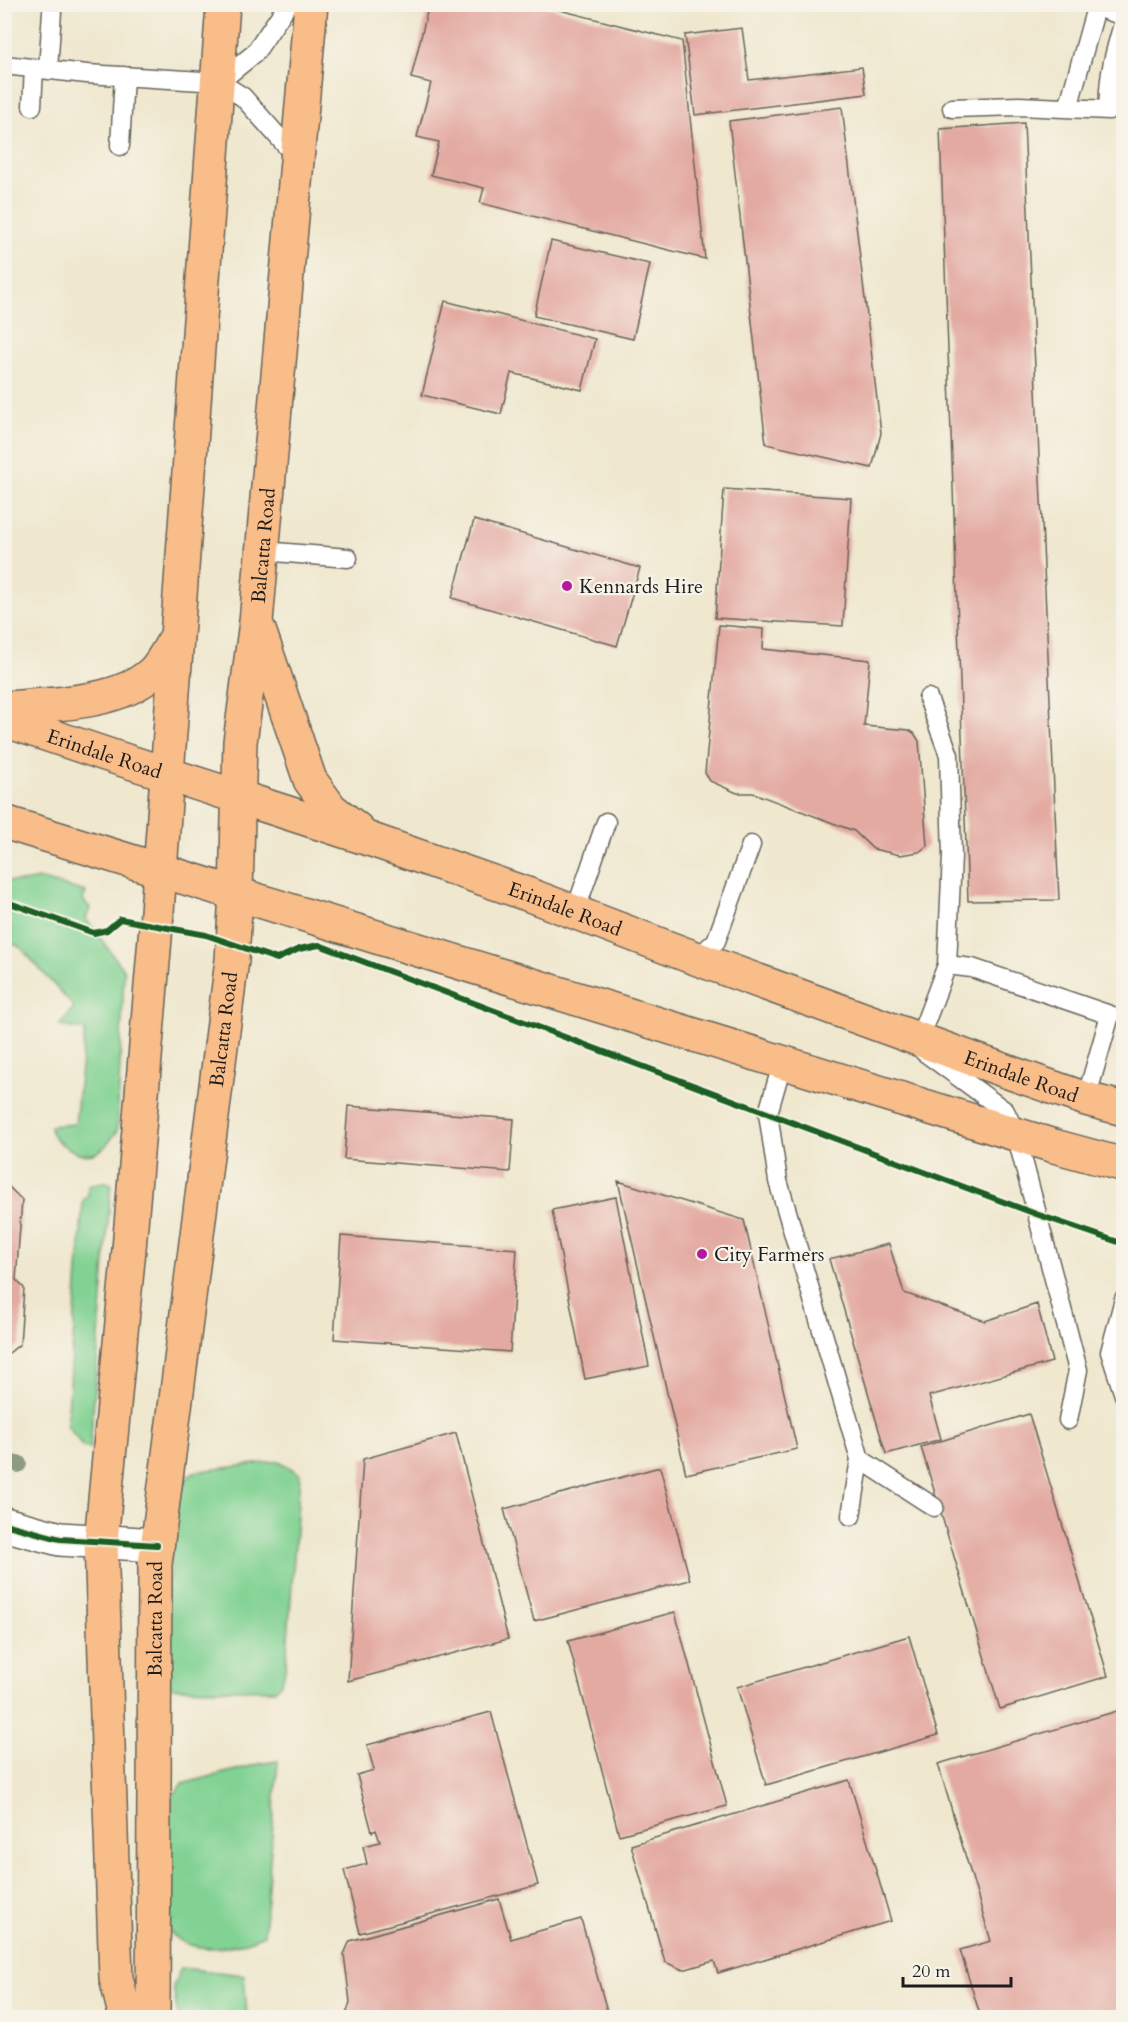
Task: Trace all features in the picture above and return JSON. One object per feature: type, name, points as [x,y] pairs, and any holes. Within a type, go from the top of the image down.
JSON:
[{"type":"main road","points":[[126,2018],[116,1978],[101,1542],[130,1237],[160,870],[223,4]]},
{"type":"main road","name":"Balcatta Road","points":[[153,2018],[155,1564],[230,971],[236,893],[240,741],[263,551],[311,4]]},
{"type":"main road","points":[[256,622],[310,780],[331,809],[372,840]]},
{"type":"main road","points":[[4,708],[77,702],[130,687],[154,672],[177,636]]},
{"type":"main road","name":"Erindale Road","points":[[4,720],[372,840],[1086,1099],[1124,1109]]},
{"type":"main road","points":[[4,822],[1054,1146],[1124,1165]]},
{"type":"street","points":[[1111,4],[1124,8]]},
{"type":"street","points":[[4,1524],[60,1539],[158,1545]]},
{"type":"lane","points":[[219,82],[255,53],[288,4]]},
{"type":"lane","points":[[1068,108],[1097,4]]},
{"type":"lane","points":[[32,106],[52,11]]},
{"type":"lane","points":[[952,108],[1019,105],[1109,110],[1108,89],[1113,54],[1124,21]]},
{"type":"lane","points":[[4,65],[219,82],[243,97],[297,159]]},
{"type":"lane","points":[[120,146],[124,76]]},
{"type":"lane","points":[[263,551],[348,558]]},
{"type":"lane","points":[[928,698],[949,754],[952,855],[947,965],[906,1034],[1005,1111],[1016,1134],[1078,1370],[1068,1420]]},
{"type":"lane","points":[[575,912],[606,822]]},
{"type":"lane","points":[[687,955],[705,951],[716,941],[751,845]]},
{"type":"lane","points":[[947,965],[972,968],[1110,1015],[1086,1099]]},
{"type":"lane","points":[[783,1061],[768,1113],[778,1181],[860,1459],[851,1516]]},
{"type":"lane","points":[[1031,1196],[1036,1165],[1054,1146]]},
{"type":"lane","points":[[1124,1299],[1110,1352],[1124,1395]]},
{"type":"lane","points":[[860,1459],[934,1507]]},
{"type":"green space","points":[[39,879],[86,892],[83,900],[90,908],[86,919],[124,970],[117,1132],[104,1148],[93,1154],[87,1155],[66,1147],[51,1132],[50,1126],[75,1124],[85,1030],[59,1026],[74,1007],[20,947],[5,941],[5,881],[22,882]]},
{"type":"green space","points":[[106,1182],[111,1184],[90,1449],[82,1446],[67,1425],[83,1201],[88,1195],[88,1186]]},
{"type":"green space","points":[[279,1461],[300,1474],[286,1666],[282,1682],[275,1690],[173,1688],[170,1686],[162,1659],[177,1487],[194,1472]]},
{"type":"green space","points":[[278,1761],[264,1935],[240,1944],[214,1948],[189,1944],[178,1939],[168,1930],[159,1802],[175,1793],[182,1784]]},
{"type":"green space","points":[[181,1968],[244,1975],[247,2017],[178,2017],[173,1986]]},
{"type":"building","points":[[429,4],[536,4],[682,41],[705,259],[480,203],[484,188],[431,175],[439,142],[417,137],[431,83],[411,78]]},
{"type":"building","points":[[742,28],[749,80],[862,67],[866,94],[695,115],[685,35]]},
{"type":"building","points":[[842,107],[881,433],[872,468],[766,444],[729,121]]},
{"type":"building","points":[[1024,123],[1059,900],[968,901],[940,129]]},
{"type":"building","points":[[551,241],[650,264],[633,339],[534,316]]},
{"type":"building","points":[[445,301],[595,339],[582,390],[511,373],[501,414],[422,395]]},
{"type":"building","points":[[724,489],[851,498],[843,626],[715,618]]},
{"type":"building","points":[[474,520],[640,568],[617,646],[452,598]]},
{"type":"building","points":[[719,625],[764,629],[763,649],[870,660],[864,726],[909,730],[919,741],[927,846],[919,852],[900,855],[873,849],[854,831],[753,793],[737,793],[710,781],[705,773]]},
{"type":"building","points":[[348,1106],[514,1119],[510,1172],[344,1159]]},
{"type":"building","points":[[618,1181],[744,1220],[797,1449],[686,1474]]},
{"type":"building","points":[[4,1182],[22,1200],[16,1280],[24,1288],[20,1344],[4,1357]]},
{"type":"building","points":[[616,1197],[649,1366],[585,1379],[552,1210]]},
{"type":"building","points":[[341,1236],[517,1249],[510,1352],[334,1339]]},
{"type":"building","points":[[889,1244],[904,1293],[985,1321],[1037,1304],[1052,1362],[929,1396],[941,1439],[886,1454],[829,1259]]},
{"type":"building","points":[[1029,1414],[1108,1676],[1000,1709],[921,1447]]},
{"type":"building","points":[[456,1433],[508,1639],[348,1681],[363,1459]]},
{"type":"building","points":[[660,1467],[690,1580],[534,1621],[504,1509]]},
{"type":"building","points":[[675,1612],[727,1806],[619,1835],[568,1641]]},
{"type":"building","points":[[909,1636],[938,1735],[766,1785],[737,1687]]},
{"type":"building","points":[[1124,1709],[1124,2018],[981,2018],[960,1950],[991,1941],[938,1764]]},
{"type":"building","points":[[491,1712],[538,1885],[360,1933],[344,1870],[367,1864],[363,1846],[380,1842],[376,1830],[372,1832],[357,1775],[374,1770],[367,1745]]},
{"type":"building","points":[[849,1780],[891,1921],[718,1973],[714,1961],[683,1970],[665,1962],[631,1845]]},
{"type":"building","points":[[499,1899],[511,1939],[581,1919],[609,2018],[345,2018],[350,2002],[344,1954],[350,1941]]},
{"type":"cycle path","points":[[4,901],[94,933],[107,930],[120,919],[206,935],[277,959],[299,949],[319,945],[1036,1214],[1124,1244]]},
{"type":"cycle path","points":[[4,1524],[60,1539],[157,1545]]},
{"type":"place","name":"Kennards Hire","points":[[567,586]]},
{"type":"place","name":"City Farmers","points":[[702,1254]]}]
